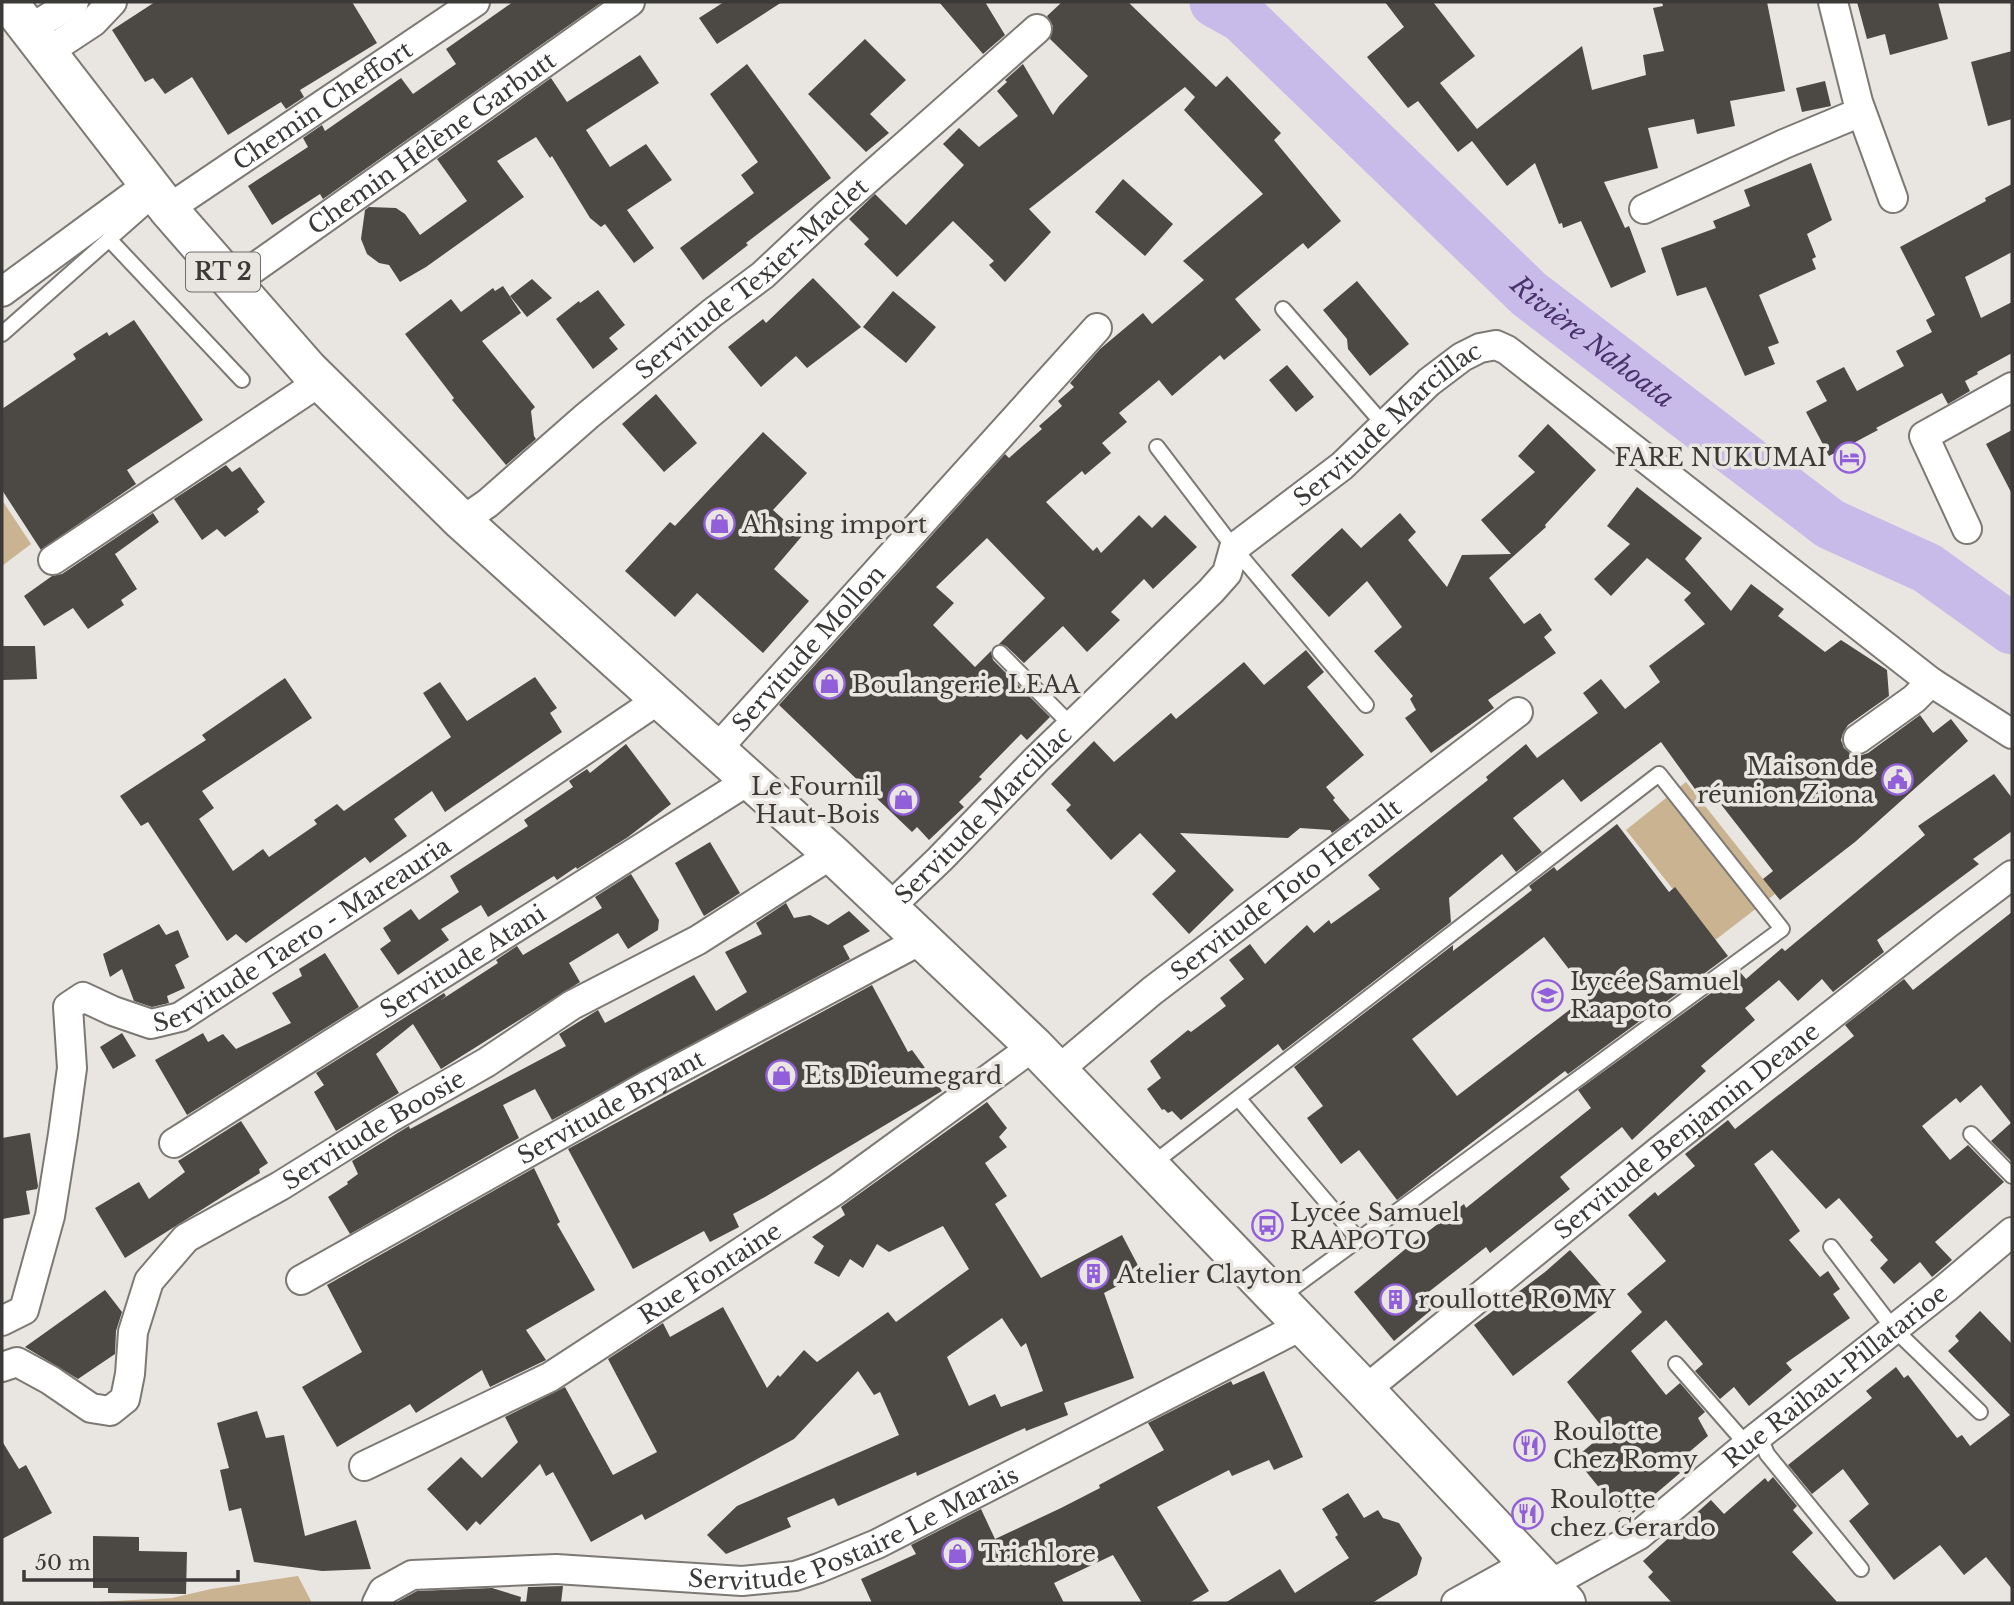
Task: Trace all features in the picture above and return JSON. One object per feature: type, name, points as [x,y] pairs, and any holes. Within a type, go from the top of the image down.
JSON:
[{"type":"main road","name":"RT 2","points":[[27,28],[158,196],[321,382],[462,521],[890,907],[1046,1059],[1366,1390],[1548,1584]]},
{"type":"street","points":[[27,28],[74,2]]},
{"type":"street","points":[[27,28],[93,22],[112,2]]},
{"type":"street","name":"Chemin Cheffort","points":[[2,292],[475,2]]},
{"type":"street","name":"Chemin Hélène Garbutt","points":[[233,283],[630,2]]},
{"type":"street","points":[[1833,2],[1861,111],[1893,198]]},
{"type":"street","name":"Servitude Texier-Maclet","points":[[462,521],[488,503],[587,416],[712,313],[763,275],[1037,29]]},
{"type":"street","points":[[1644,209],[1861,111]]},
{"type":"street","name":"Servitude Mollon","points":[[717,749],[1097,328]]},
{"type":"street","name":"Servitude Marcillac","points":[[890,907],[1211,591],[1227,573],[1234,548],[1342,466],[1429,382],[1462,357],[1480,348],[1496,345],[1507,350],[1930,682],[2012,734]]},
{"type":"street","points":[[53,560],[321,382]]},
{"type":"street","points":[[1967,529],[1924,436],[2012,387]]},
{"type":"street","points":[[1858,739],[1914,699],[1930,682]]},
{"type":"street","name":"Servitude Taero - Mareauria","points":[[2,1321],[24,1310],[50,1216],[72,1068],[68,1007],[83,997],[151,1024],[180,1017],[416,864],[661,698]]},
{"type":"street","name":"Servitude Toto Herault","points":[[1046,1059],[1152,991],[1518,712]]},
{"type":"street","name":"Servitude Atani","points":[[174,1143],[223,1109],[751,779]]},
{"type":"street","name":"Servitude Boosie","points":[[2,1367],[17,1362],[50,1380],[90,1408],[110,1410],[125,1399],[131,1374],[133,1332],[149,1281],[186,1238],[280,1186],[386,1120],[487,1062],[572,1005],[698,940],[832,854]]},
{"type":"street","name":"Servitude Benjamin Deane","points":[[1366,1390],[1659,1151],[2012,875]]},
{"type":"street","name":"Servitude Bryant","points":[[301,1280],[650,1084],[923,939]]},
{"type":"street","name":"Rue Fontaine","points":[[364,1466],[550,1377],[836,1190],[1046,1059]]},
{"type":"street","name":"Rue Raihau-Pillatarioe","points":[[1548,1584],[1639,1535],[2012,1232]]},
{"type":"street","name":"Servitude Postaire Le Marais","points":[[377,1603],[383,1591],[412,1575],[556,1569],[742,1581],[795,1576],[877,1544],[1290,1312]]},
{"type":"street","points":[[1456,1603],[1548,1584]]},
{"type":"street","points":[[1483,1603],[1548,1584]]},
{"type":"lane","points":[[2,334],[158,196]]},
{"type":"lane","points":[[109,239],[242,380]]},
{"type":"lane","points":[[1283,309],[1385,426]]},
{"type":"lane","points":[[1157,447],[1234,548],[1366,705]]},
{"type":"lane","points":[[1000,653],[1072,726]]},
{"type":"lane","points":[[1150,1166],[1659,774],[1783,929],[1358,1239],[1290,1312]]},
{"type":"lane","points":[[1238,1098],[1358,1239]]},
{"type":"lane","points":[[1971,1133],[2012,1176]]},
{"type":"lane","points":[[1831,1247],[1893,1328],[1980,1412]]},
{"type":"lane","points":[[1676,1364],[1767,1454],[1861,1569]]},
{"type":"shaded area","points":[[2,500],[31,544],[2,566]]},
{"type":"shaded area","points":[[1686,782],[1775,894],[1714,941],[1626,830]]},
{"type":"shaded area","points":[[298,1576],[312,1603],[76,1603],[172,1598],[211,1589]]},
{"type":"building","points":[[155,2],[352,2],[377,43],[300,90],[304,97],[286,109],[281,102],[228,135],[192,77],[165,94],[153,78],[145,82],[112,30]]},
{"type":"building","points":[[513,2],[602,2],[323,199],[320,194],[272,225],[248,186],[308,147],[303,138],[322,125],[325,131],[401,78],[413,94],[456,64],[446,49]]},
{"type":"building","points":[[724,2],[782,2],[717,44],[699,18]]},
{"type":"building","points":[[939,2],[985,2],[1005,35],[983,54]]},
{"type":"building","points":[[1062,2],[1128,2],[1216,87],[1227,76],[1281,133],[1274,140],[1341,221],[1308,249],[1303,243],[1235,299],[1261,330],[1224,360],[1220,355],[1172,396],[1159,380],[1119,413],[1127,422],[1102,443],[1111,453],[1085,475],[1082,471],[1046,502],[1093,551],[1097,547],[1101,553],[1139,515],[1152,528],[1165,515],[1197,547],[1153,589],[1144,579],[1111,612],[1120,620],[1087,652],[1063,626],[1024,663],[1006,646],[999,644],[1045,598],[987,538],[936,587],[954,603],[933,625],[975,667],[991,651],[993,660],[1050,717],[1027,740],[1021,734],[959,802],[964,807],[929,840],[917,827],[912,832],[779,705],[1005,454],[1009,458],[1042,429],[1039,426],[1062,406],[1058,401],[1074,387],[1070,383],[1100,349],[1143,313],[1152,324],[1204,280],[1183,261],[1263,194],[1184,110],[1195,97],[1185,87],[1029,209],[1051,232],[1005,282],[989,265],[994,261],[953,221],[897,277],[864,244],[869,239],[849,219],[875,194],[906,225],[964,165],[943,144],[959,128],[979,147],[1018,116],[997,91],[1023,64],[1053,115],[1088,76],[1050,39],[1053,26],[1047,16]]},
{"type":"building","points":[[1385,2],[1433,2],[1475,56],[1440,83],[1477,129],[1582,46],[1592,90],[1646,75],[1643,55],[1664,51],[1653,8],[1663,6],[1662,2],[1767,2],[1785,91],[1730,101],[1735,126],[1697,134],[1694,119],[1648,128],[1658,168],[1604,182],[1625,228],[1629,226],[1646,272],[1611,288],[1581,221],[1563,228],[1562,223],[1559,224],[1535,163],[1507,186],[1472,141],[1458,152],[1418,101],[1408,108],[1367,57],[1404,27]]},
{"type":"building","points":[[1857,2],[1938,2],[1948,39],[1890,55],[1885,34],[1867,39]]},
{"type":"building","points":[[865,39],[906,80],[870,114],[889,133],[866,152],[808,94]]},
{"type":"building","points":[[2012,51],[2012,119],[1988,126],[1971,62]]},
{"type":"building","points":[[640,55],[659,83],[586,130],[610,167],[646,144],[672,180],[627,210],[654,248],[634,263],[605,224],[601,227],[590,218],[552,156],[550,158],[536,137],[497,161],[524,197],[426,267],[400,282],[389,265],[379,263],[367,254],[361,239],[365,210],[369,207],[396,208],[405,214],[420,235],[467,201],[437,159],[551,78],[567,102]]},
{"type":"building","points":[[747,64],[831,178],[746,243],[748,245],[703,280],[680,248],[754,193],[741,175],[758,162],[710,94]]},
{"type":"building","points":[[1825,81],[1831,106],[1802,112],[1796,88]]},
{"type":"building","points":[[1811,163],[1832,220],[1807,234],[1816,257],[1812,259],[1816,269],[1759,295],[1779,343],[1768,347],[1775,364],[1745,376],[1706,287],[1677,296],[1661,248],[1716,228],[1713,221],[1750,206],[1744,190]]},
{"type":"building","points":[[1123,179],[1173,224],[1145,256],[1095,212]]},
{"type":"building","points":[[2012,184],[2012,252],[1965,277],[1981,318],[2012,302],[2012,353],[1965,381],[1970,391],[1948,404],[1942,393],[1829,456],[1806,412],[1827,401],[1816,381],[1844,367],[1857,391],[1904,366],[1896,351],[1932,332],[1926,320],[1935,315],[1900,247]]},
{"type":"building","points":[[813,278],[861,327],[807,368],[796,356],[761,387],[728,347],[763,319],[766,323]]},
{"type":"building","points":[[532,279],[552,298],[527,317],[510,296]]},
{"type":"building","points":[[1357,281],[1409,344],[1370,376],[1348,349],[1347,339],[1323,310]]},
{"type":"building","points":[[503,286],[521,313],[482,341],[535,407],[531,411],[536,439],[506,465],[452,400],[454,398],[405,334],[451,299],[461,312],[493,288],[495,291]]},
{"type":"building","points":[[598,290],[625,325],[609,338],[618,349],[593,369],[556,319]]},
{"type":"building","points":[[893,291],[936,327],[906,363],[863,327]]},
{"type":"building","points":[[134,320],[203,420],[127,470],[136,484],[41,550],[2,490],[2,409],[76,359],[73,354],[107,332],[109,336]]},
{"type":"building","points":[[1287,365],[1314,397],[1296,412],[1269,380]]},
{"type":"building","points":[[656,394],[697,443],[664,472],[622,424]]},
{"type":"building","points":[[1548,424],[1596,470],[1546,527],[1489,578],[1524,624],[1540,613],[1552,630],[1544,637],[1556,653],[1488,700],[1494,708],[1431,753],[1405,718],[1416,710],[1410,699],[1413,696],[1374,651],[1402,627],[1367,581],[1329,617],[1291,575],[1342,528],[1361,548],[1400,513],[1416,532],[1408,540],[1447,587],[1462,555],[1511,554],[1481,520],[1535,472],[1518,456]]},
{"type":"building","points":[[2012,430],[2012,494],[1986,444]]},
{"type":"building","name":"Ah sing import","points":[[763,432],[807,473],[773,510],[802,536],[774,569],[809,601],[763,653],[697,593],[675,617],[625,571],[670,522],[675,526]]},
{"type":"building","points":[[226,465],[232,472],[240,467],[265,502],[257,509],[259,512],[225,537],[217,529],[202,540],[174,499]]},
{"type":"building","points":[[1637,487],[1702,538],[1685,559],[1731,611],[1751,584],[1784,609],[1778,616],[1825,652],[1841,640],[1887,670],[1889,696],[1848,725],[1843,733],[1841,740],[1844,748],[1851,754],[1859,756],[1868,753],[1920,715],[1933,733],[1951,719],[1968,741],[1855,842],[1780,900],[1763,879],[1773,871],[1709,789],[1700,796],[1661,742],[1581,802],[1563,779],[1513,818],[1542,852],[1516,872],[1502,854],[1449,898],[1451,922],[1283,1051],[1278,1044],[1181,1120],[1172,1111],[1168,1113],[1162,1110],[1147,1089],[1161,1078],[1150,1061],[1188,1030],[1191,1032],[1226,1006],[1220,998],[1244,979],[1229,960],[1250,944],[1265,964],[1307,925],[1314,933],[1329,920],[1331,924],[1380,889],[1368,875],[1488,780],[1486,777],[1526,744],[1537,758],[1598,713],[1583,693],[1601,679],[1625,709],[1660,682],[1649,666],[1705,624],[1684,600],[1691,593],[1647,558],[1611,596],[1594,579],[1630,544],[1607,526]]},
{"type":"building","points":[[153,513],[159,522],[115,554],[137,589],[121,600],[124,605],[88,629],[73,608],[44,626],[24,596]]},
{"type":"building","points":[[2,646],[35,646],[37,679],[2,680]]},
{"type":"building","points":[[1306,650],[1324,672],[1307,687],[1364,755],[1326,787],[1350,820],[1332,833],[1330,830],[1300,828],[1288,838],[1180,833],[1234,890],[1189,934],[1152,894],[1176,871],[1140,833],[1111,860],[1066,810],[1071,805],[1051,784],[1094,741],[1114,762],[1171,713],[1176,719],[1244,662],[1264,685]]},
{"type":"building","points":[[535,677],[557,708],[550,713],[562,732],[445,812],[432,791],[394,819],[407,836],[370,863],[365,857],[246,943],[236,934],[227,941],[148,822],[141,826],[120,796],[206,740],[202,735],[285,678],[312,718],[202,791],[214,808],[199,819],[233,871],[263,849],[269,857],[317,824],[314,820],[337,804],[344,811],[451,737],[423,693],[440,682],[467,721]]},
{"type":"building","points":[[626,744],[671,804],[628,837],[557,880],[554,876],[488,917],[481,905],[441,929],[449,940],[398,975],[380,949],[391,941],[383,928],[411,909],[419,920],[459,892],[450,876],[528,826],[524,820],[573,787],[569,781],[587,769],[590,773]]},
{"type":"building","points":[[1994,774],[2012,798],[2012,831],[1973,859],[1979,864],[1877,940],[1884,952],[1833,992],[1822,979],[1798,1001],[1779,980],[1745,1008],[1755,1020],[1701,1066],[1706,1071],[1632,1140],[1622,1127],[1560,1177],[1570,1189],[1490,1253],[1486,1247],[1426,1294],[1436,1306],[1394,1341],[1354,1292],[1409,1246],[1464,1204],[1466,1208],[1591,1108],[1578,1090],[1740,972],[1746,979],[1782,948],[1785,951],[1925,835],[1918,826]]},
{"type":"building","points":[[1617,824],[1669,892],[1675,887],[1728,956],[1568,1074],[1565,1071],[1397,1200],[1359,1150],[1341,1164],[1307,1118],[1323,1106],[1294,1067],[1453,945],[1453,951],[1532,890],[1529,886],[1554,867],[1557,871]],"holes":[[[1544,937],[1589,995],[1457,1096],[1412,1039]]]},
{"type":"building","points":[[710,842],[740,893],[704,916],[675,863]]},
{"type":"building","points":[[631,874],[659,920],[658,930],[628,949],[618,933],[569,963],[580,982],[441,1069],[413,1024],[376,1054],[399,1093],[336,1131],[314,1092],[324,1085],[316,1073],[444,993],[446,996],[441,1000],[498,963],[496,960],[517,946],[523,955],[602,908],[595,897]]},
{"type":"building","points":[[786,903],[794,918],[810,915],[828,925],[849,911],[870,931],[843,946],[850,959],[552,1120],[535,1089],[503,1105],[519,1138],[350,1234],[328,1197],[358,1174],[352,1161],[409,1126],[410,1129],[566,1046],[559,1034],[598,1010],[605,1023],[694,975],[716,1011],[747,992],[725,952],[762,934],[756,923]]},
{"type":"building","points":[[2012,912],[2012,1162],[1991,1141],[2011,1123],[1981,1085],[1960,1103],[1956,1098],[1922,1126],[1950,1160],[1968,1145],[2004,1182],[1935,1242],[1952,1260],[1932,1277],[1920,1262],[1894,1284],[1880,1268],[1888,1260],[1870,1240],[1873,1237],[1839,1198],[1826,1209],[1772,1150],[1754,1164],[1800,1231],[1789,1240],[1820,1277],[1828,1271],[1840,1289],[1833,1294],[1850,1318],[1786,1363],[1792,1370],[1749,1406],[1734,1387],[1720,1399],[1695,1371],[1703,1364],[1666,1320],[1631,1351],[1666,1395],[1680,1383],[1705,1412],[1698,1418],[1708,1436],[1674,1465],[1680,1473],[1633,1513],[1627,1505],[1619,1512],[1575,1458],[1606,1432],[1567,1382],[1642,1312],[1627,1294],[1666,1261],[1628,1215],[1655,1192],[1658,1196],[1695,1166],[1685,1154],[1728,1120],[1735,1129],[1854,1036],[1845,1025],[1904,979],[1913,990]]},
{"type":"building","points":[[159,924],[166,935],[178,930],[189,957],[175,965],[185,988],[167,996],[169,1003],[152,1007],[134,1001],[122,969],[110,977],[103,954]]},
{"type":"building","points":[[325,953],[359,1007],[187,1115],[155,1060],[203,1033],[208,1042],[223,1034],[236,1049],[291,1023],[272,993],[302,976],[299,969]]},
{"type":"building","points":[[872,985],[908,1052],[912,1050],[942,1091],[733,1214],[739,1227],[710,1242],[704,1231],[633,1269],[568,1149]]},
{"type":"building","points":[[122,1033],[136,1056],[113,1069],[100,1047]]},
{"type":"building","points":[[987,1102],[1007,1128],[999,1137],[1007,1147],[985,1163],[1007,1196],[995,1204],[1041,1278],[1122,1235],[1142,1273],[1104,1293],[1134,1378],[1064,1403],[1068,1415],[1026,1431],[1025,1428],[917,1476],[916,1472],[838,1506],[834,1498],[787,1518],[791,1527],[726,1554],[707,1535],[737,1506],[899,1435],[880,1392],[874,1395],[858,1371],[794,1439],[645,1520],[642,1514],[591,1542],[553,1472],[546,1476],[540,1464],[480,1525],[476,1521],[467,1531],[427,1489],[461,1457],[482,1478],[518,1442],[505,1417],[565,1387],[613,1475],[657,1452],[608,1359],[663,1323],[670,1337],[723,1307],[767,1388],[804,1350],[817,1362],[888,1312],[896,1322],[969,1269],[943,1226],[889,1252],[877,1244],[863,1268],[850,1259],[839,1277],[814,1263],[824,1246],[812,1237],[845,1215],[841,1207]],"holes":[[[1002,1318],[1021,1347],[1026,1343],[1043,1391],[1001,1407],[995,1394],[969,1406],[947,1357]]]},
{"type":"building","points":[[241,1121],[268,1163],[259,1169],[260,1173],[125,1258],[95,1208],[139,1182],[149,1199],[185,1172],[178,1161]]},
{"type":"building","points":[[30,1133],[38,1186],[37,1189],[26,1191],[30,1214],[2,1219],[2,1138]]},
{"type":"building","points":[[534,1168],[560,1222],[557,1224],[595,1290],[526,1330],[546,1360],[490,1387],[482,1370],[416,1413],[410,1404],[337,1447],[302,1387],[362,1352],[327,1285]]},
{"type":"building","points":[[1570,1250],[1613,1299],[1513,1376],[1474,1325]]},
{"type":"building","points":[[105,1290],[122,1312],[116,1331],[115,1354],[78,1379],[25,1347]]},
{"type":"building","points":[[1980,1311],[2012,1344],[2012,1589],[1986,1557],[1964,1575],[1940,1545],[1894,1580],[1849,1521],[1869,1504],[1843,1469],[1812,1494],[1788,1465],[1872,1398],[1866,1391],[1896,1367],[1904,1378],[1908,1375],[1957,1438],[1962,1435],[1970,1446],[2010,1415],[1948,1351],[1959,1341],[1955,1336]]},
{"type":"building","points":[[1264,1371],[1303,1457],[1274,1470],[1269,1460],[1232,1476],[1229,1470],[1157,1507],[1209,1591],[1189,1603],[1142,1603],[1113,1555],[1054,1583],[1064,1603],[872,1603],[861,1579],[916,1554],[911,1545],[981,1509],[995,1539],[1061,1508],[1164,1450],[1148,1423],[1231,1381],[1233,1385]]},
{"type":"building","points":[[257,1411],[266,1438],[284,1435],[305,1536],[356,1520],[371,1569],[322,1571],[254,1562],[241,1508],[229,1511],[220,1470],[229,1468],[217,1423]]},
{"type":"building","points":[[2,1441],[19,1469],[26,1465],[52,1513],[2,1539]]},
{"type":"building","points":[[1773,1477],[1797,1506],[1793,1510],[1813,1533],[1792,1552],[1838,1603],[1672,1603],[1648,1577],[1653,1572],[1643,1561],[1711,1500],[1724,1514],[1765,1478],[1768,1482]]},
{"type":"building","points":[[1348,1493],[1364,1518],[1378,1510],[1383,1518],[1399,1523],[1422,1558],[1417,1575],[1372,1603],[1225,1603],[1280,1569],[1295,1593],[1349,1558],[1335,1537],[1338,1535],[1322,1509]]},
{"type":"building","points":[[93,1536],[139,1537],[139,1551],[187,1552],[186,1594],[108,1593],[108,1588],[93,1588]]},
{"type":"building","points":[[563,1586],[561,1603],[526,1603],[528,1587]]},
{"type":"building","points":[[492,1588],[521,1597],[520,1603],[395,1603],[417,1591]]},
{"type":"waterway","name":"Rivière Nahoata","points":[[1215,2],[1242,17],[1529,294],[1830,524],[1927,568],[2012,629]]},
{"type":"place","name":"FARE NUKUMAI","points":[[1850,457]]},
{"type":"place","name":"Ah sing import","points":[[719,524]]},
{"type":"place","name":"Boulangerie LEAA","points":[[829,684]]},
{"type":"place","name":"Maison de réunion Ziona","points":[[1897,780]]},
{"type":"place","name":"Le Fournil Haut-Bois","points":[[903,800]]},
{"type":"place","name":"Lycée Samuel Raapoto","points":[[1547,995]]},
{"type":"place","name":"Ets Dieumegard","points":[[781,1075]]},
{"type":"place","name":"Lycée Samuel RAAPOTO","points":[[1267,1226]]},
{"type":"place","name":"Atelier Clayton","points":[[1094,1274]]},
{"type":"place","name":"roullotte ROMY","points":[[1395,1299]]},
{"type":"place","name":"Roulotte Chez Romy","points":[[1530,1445]]},
{"type":"place","name":"Roulotte chez Gerardo","points":[[1527,1513]]},
{"type":"place","name":"Trichlore","points":[[958,1553]]}]
